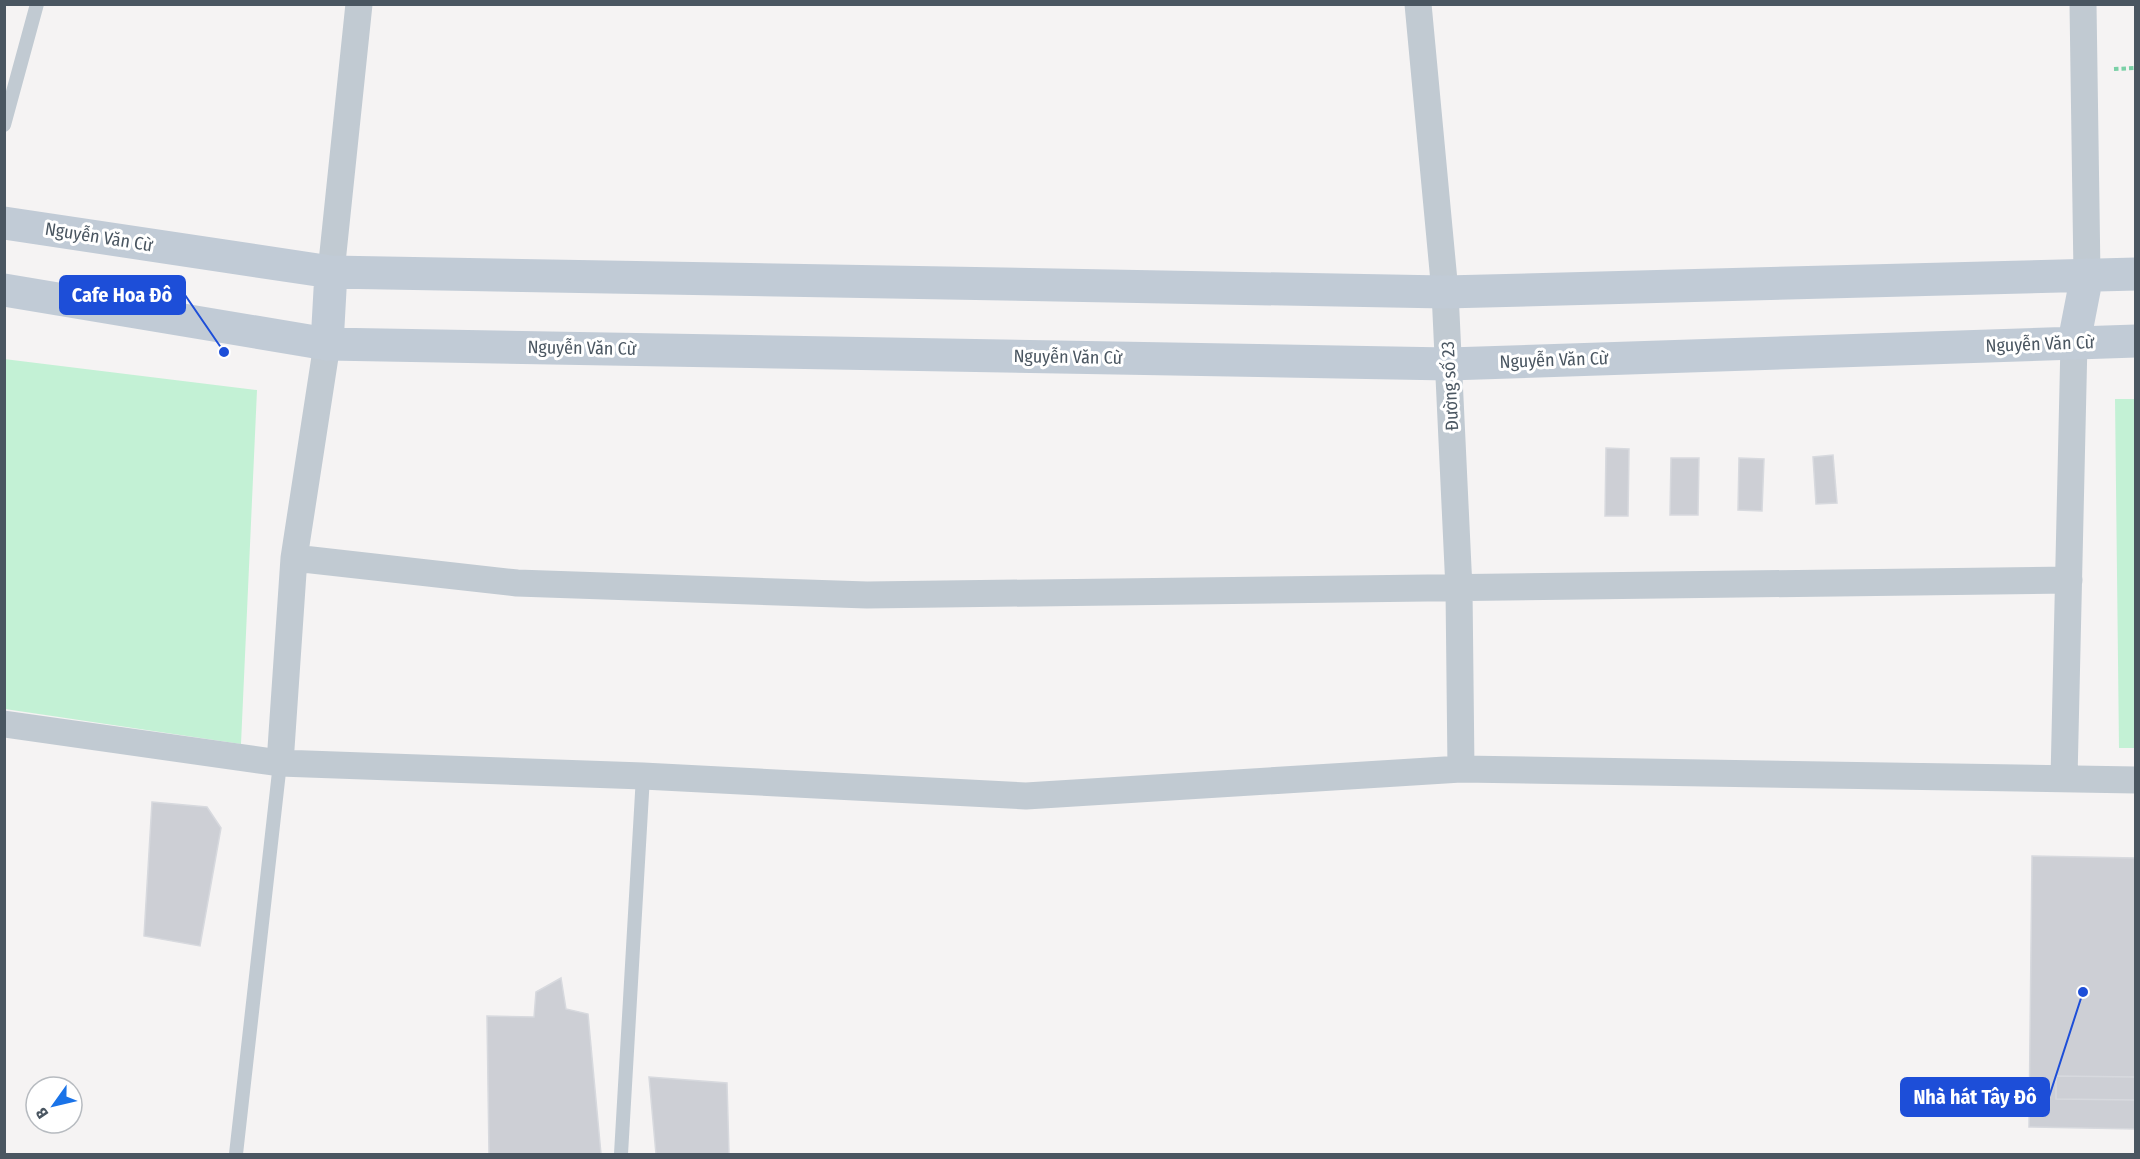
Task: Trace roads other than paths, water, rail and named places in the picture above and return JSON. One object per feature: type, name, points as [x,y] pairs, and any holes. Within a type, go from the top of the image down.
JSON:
[{"type":"main road","name":"Nguyễn Văn Cừ","points":[[4,223],[331,272],[1445,292],[2136,274]]},
{"type":"main road","points":[[327,344],[331,272]]},
{"type":"main road","points":[[2074,342],[2087,275]]},
{"type":"main road","name":"Nguyễn Văn Cừ","points":[[4,290],[327,344],[1449,364],[2136,341]]},
{"type":"street","points":[[331,272],[359,4]]},
{"type":"street","name":"Đường số 23","points":[[1418,4],[1445,292],[1459,589],[1461,769]]},
{"type":"street","points":[[2083,4],[2087,275]]},
{"type":"street","points":[[2064,779],[2074,342]]},
{"type":"street","points":[[280,763],[294,558],[327,344]]},
{"type":"street","points":[[294,558],[517,583],[855,595],[2069,580]]},
{"type":"street","points":[[4,724],[280,763],[643,776],[1026,796],[1461,769],[2136,780]]},
{"type":"lane","points":[[4,126],[37,4]]},
{"type":"lane","points":[[236,1155],[280,763]]},
{"type":"lane","points":[[621,1155],[643,776]]},
{"type":"place","name":"Cafe Hoa Đô","points":[[224,352]]},
{"type":"place","name":"Nhà hát Tây Đô","points":[[2083,992]]}]
